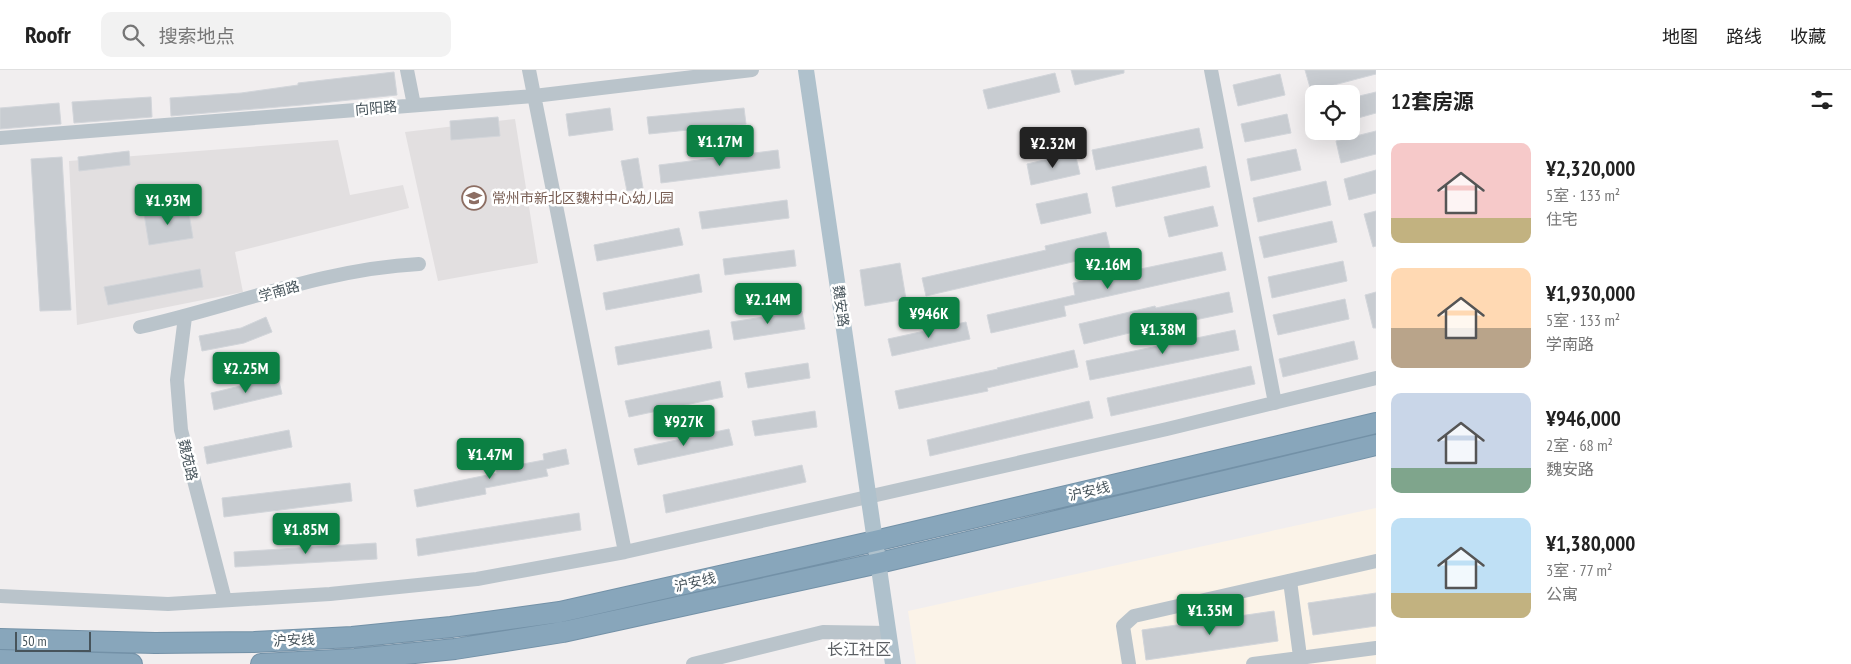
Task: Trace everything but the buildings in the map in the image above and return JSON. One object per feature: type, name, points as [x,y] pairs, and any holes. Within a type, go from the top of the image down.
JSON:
[{"type":"highway","name":"沪安线","points":[[0,639],[155,644],[254,642],[352,637],[451,627],[560,612],[876,541],[1376,423]]},
{"type":"highway","name":"沪安线","points":[[260,664],[355,659],[455,649],[554,633],[878,563],[1376,445]]},
{"type":"highway","points":[[0,660],[132,664]]},
{"type":"main road","name":"魏安路","points":[[806,70],[893,664]]},
{"type":"street","points":[[407,70],[414,105]]},
{"type":"street","points":[[529,70],[625,552]]},
{"type":"street","name":"向阳路","points":[[0,138],[534,96],[752,70]]},
{"type":"street","points":[[1211,70],[1274,402]]},
{"type":"street","name":"学南路","points":[[140,326],[185,317],[357,270],[390,265],[419,264]]},
{"type":"street","name":"魏苑路","points":[[185,317],[177,380],[181,430],[225,600]]},
{"type":"street","points":[[0,596],[168,604],[330,594],[476,580],[625,552],[1167,429],[1376,378]]},
{"type":"street","points":[[1129,664],[1123,626],[1134,616],[1376,561]]},
{"type":"street","points":[[1290,581],[1301,661]]},
{"type":"street","points":[[693,664],[823,632],[889,633]]},
{"type":"street","points":[[1253,664],[1301,661],[1376,648]]},
{"type":"shaded area","name":"常州市新北区魏村中心幼儿园","points":[[515,119],[538,263],[438,281],[405,132]]},
{"type":"shaded area","points":[[338,140],[350,195],[403,185],[409,208],[235,252],[243,292],[77,325],[69,161]]},
{"type":"shaded area","points":[[1376,508],[1376,664],[916,664],[908,611]]},
{"type":"place","name":"常州市新北区魏村中心幼儿园","points":[[474,198]]},
{"type":"district","name":"长江社区","points":[[859,649]]}]
